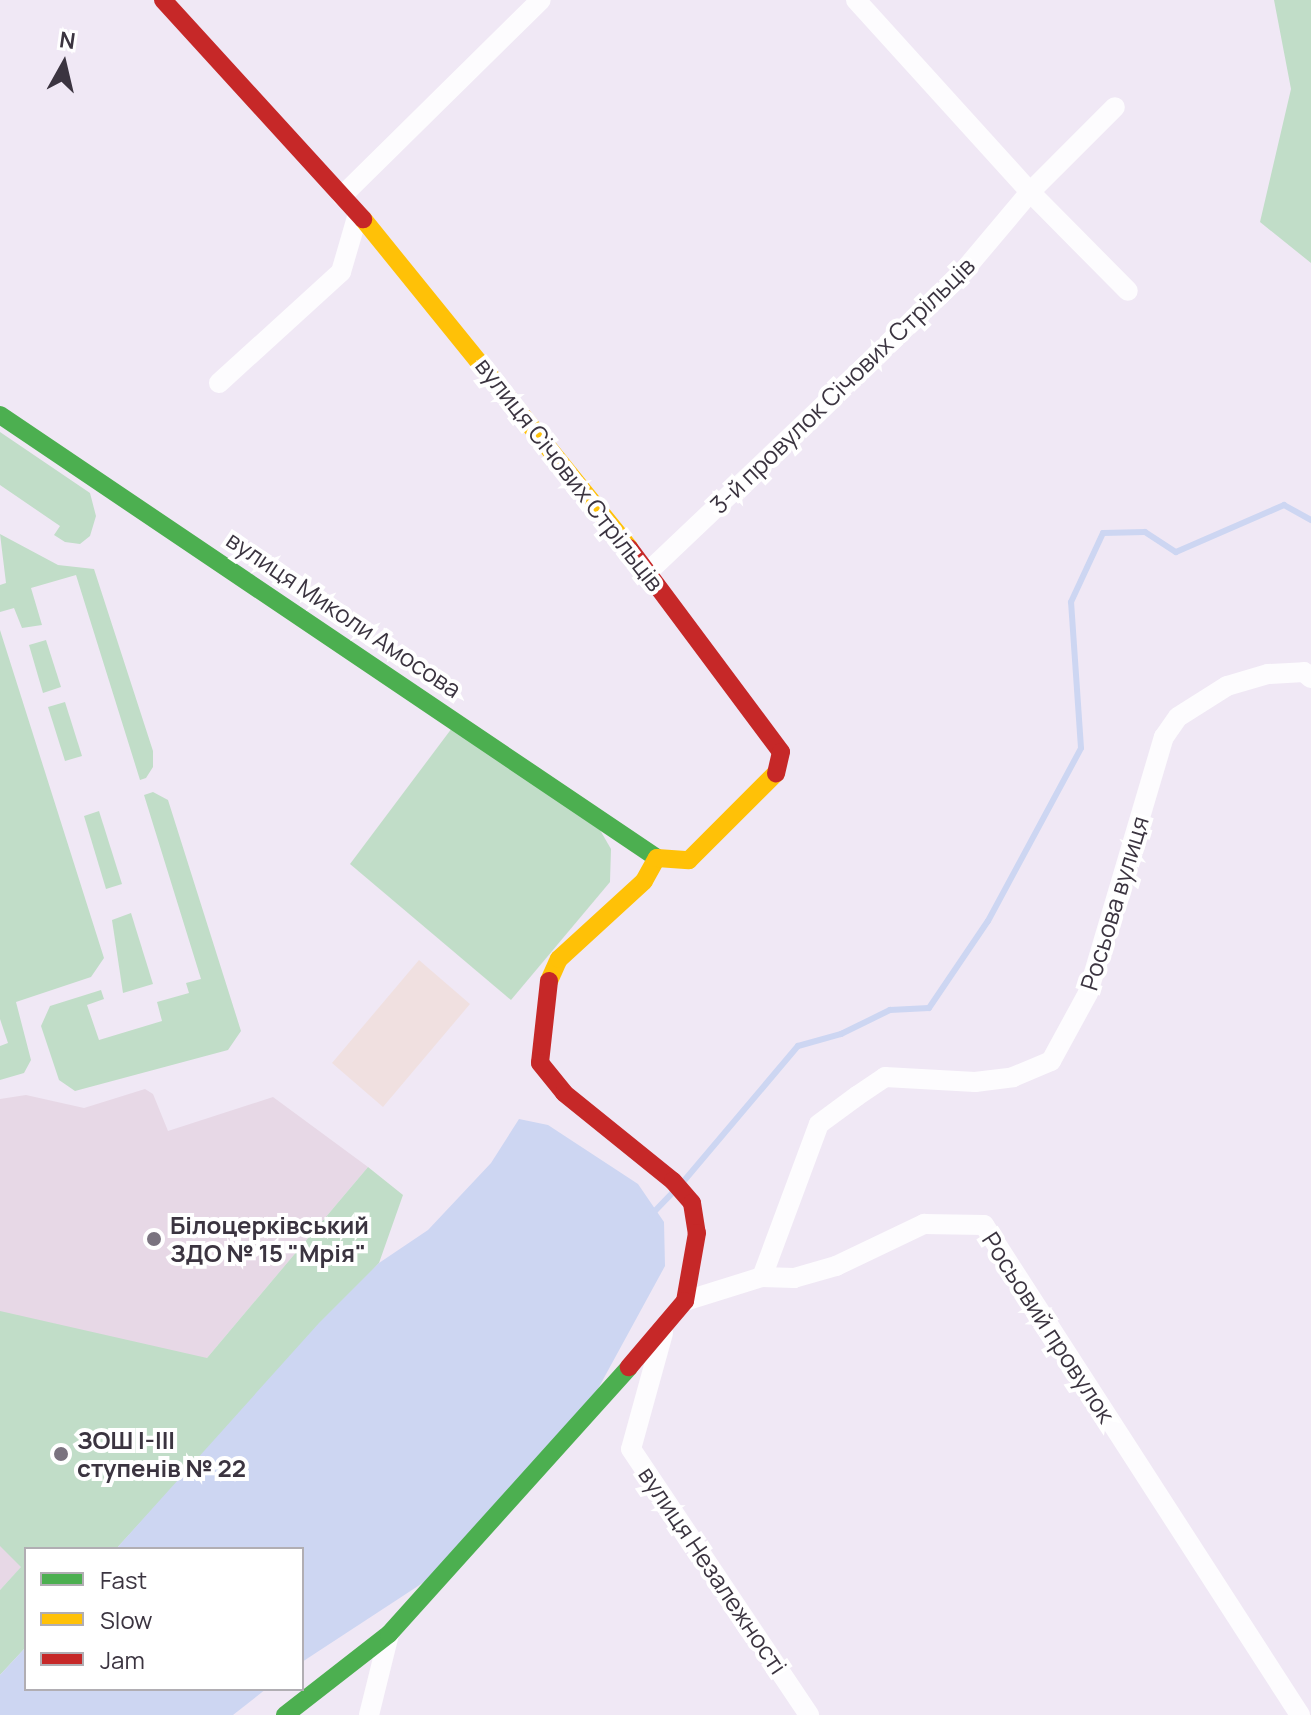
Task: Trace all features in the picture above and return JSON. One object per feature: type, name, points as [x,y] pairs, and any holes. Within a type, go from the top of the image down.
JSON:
[{"type":"street","name":"вулиця Січових Стрільців","points":[[163,0],[406,266],[777,740],[780,768],[705,848],[689,860],[657,858]]},
{"type":"street","points":[[342,196],[541,0]]},
{"type":"street","points":[[856,0],[1030,192],[1128,291]]},
{"type":"street","name":"3-й провулок Січових Стрільців","points":[[648,572],[956,280],[1030,192],[1115,107]]},
{"type":"street","points":[[219,383],[341,272],[358,214]]},
{"type":"street","name":"вулиця Миколи Амосова","points":[[0,415],[657,858]]},
{"type":"street","name":"Росьова вулиця","points":[[762,1277],[819,1124],[885,1077],[975,1082],[1013,1077],[1051,1061],[1088,993],[1164,737],[1178,717],[1227,686],[1268,674],[1304,672],[1311,678]]},
{"type":"street","points":[[285,1715],[389,1634],[664,1329],[685,1301],[697,1233],[687,1198],[673,1181],[612,1137],[564,1093],[540,1063],[546,988],[559,959],[644,881],[657,858]]},
{"type":"street","name":"Росьовий провулок","points":[[685,1301],[762,1277],[794,1278],[836,1266],[924,1224],[984,1225],[1300,1715]]},
{"type":"street","name":"вулиця Незалежності","points":[[664,1329],[631,1449],[809,1715]]},
{"type":"street","points":[[369,1715],[389,1634]]},
{"type":"shaded area","points":[[419,960],[470,1004],[383,1107],[332,1063]]},
{"type":"shaded area","name":"Білоцерківський ЗДО № 15 \"Мрія\"","points":[[145,1089],[153,1094],[168,1131],[273,1097],[368,1167],[207,1358],[28,1547],[24,1547],[24,1564],[0,1590],[0,1099],[26,1095],[84,1108]]},
{"type":"green space","points":[[1274,0],[1311,0],[1311,263],[1260,222],[1291,89]]},
{"type":"green space","points":[[0,432],[90,493],[96,516],[90,536],[80,544],[65,542],[54,535],[60,526],[0,485]]},
{"type":"green space","points":[[0,534],[58,565],[94,569],[153,751],[153,767],[146,778],[140,780],[76,575],[31,588],[42,625],[22,628],[14,608],[0,612],[0,585],[6,583]]},
{"type":"green space","points":[[0,630],[104,958],[91,977],[16,1002],[31,1060],[24,1073],[0,1080],[0,1046],[8,1043],[0,1019]]},
{"type":"green space","points":[[46,640],[61,687],[43,693],[29,645]]},
{"type":"green space","points":[[65,702],[82,756],[65,761],[48,707]]},
{"type":"green space","points":[[452,728],[600,830],[611,849],[610,882],[511,1000],[350,864]]},
{"type":"green space","points":[[153,792],[168,800],[241,1031],[228,1050],[75,1091],[59,1080],[41,1026],[50,1006],[101,990],[104,999],[87,1005],[99,1040],[162,1021],[157,1002],[189,993],[186,983],[201,979],[144,795]]},
{"type":"green space","points":[[99,811],[122,884],[106,889],[84,816]]},
{"type":"green space","points":[[131,913],[153,984],[123,993],[112,920]]},
{"type":"green space","points":[[368,1167],[403,1195],[379,1263],[118,1547],[24,1547],[24,1649],[0,1675],[0,1590],[21,1567],[0,1546],[0,1311],[207,1358]]},
{"type":"water","points":[[519,1119],[548,1125],[638,1184],[664,1222],[665,1266],[575,1431],[441,1571],[304,1661],[304,1547],[118,1547],[319,1323],[379,1263],[428,1230],[491,1163]]},
{"type":"water","points":[[24,1649],[24,1691],[263,1691],[233,1715],[0,1715],[0,1675]]},
{"type":"waterway","points":[[683,1182],[798,1046],[841,1034],[890,1010],[929,1008],[988,921],[1081,748],[1071,602],[1103,533],[1145,532],[1176,552],[1284,505],[1311,520]]},
{"type":"waterway","points":[[652,1214],[672,1193]]},
{"type":"traffic: fast","points":[[0,415],[657,858]]},
{"type":"traffic: fast","points":[[285,1715],[389,1634],[629,1367]]},
{"type":"traffic: slow","points":[[363,219],[629,548]]},
{"type":"traffic: slow","points":[[549,981],[559,959],[644,881],[657,858],[689,860],[776,773]]},
{"type":"traffic: jam","points":[[163,0],[363,219]]},
{"type":"traffic: jam","points":[[629,548],[781,752],[776,773]]},
{"type":"traffic: jam","points":[[549,981],[540,1063],[564,1093],[673,1181],[692,1203],[697,1233],[685,1301],[629,1367]]},
{"type":"place","name":"Білоцерківський ЗДО № 15 \"Мрія\"","points":[[154,1239]]},
{"type":"place","name":"ЗОШ І-ІІІ ступенів № 22","points":[[61,1454]]}]
